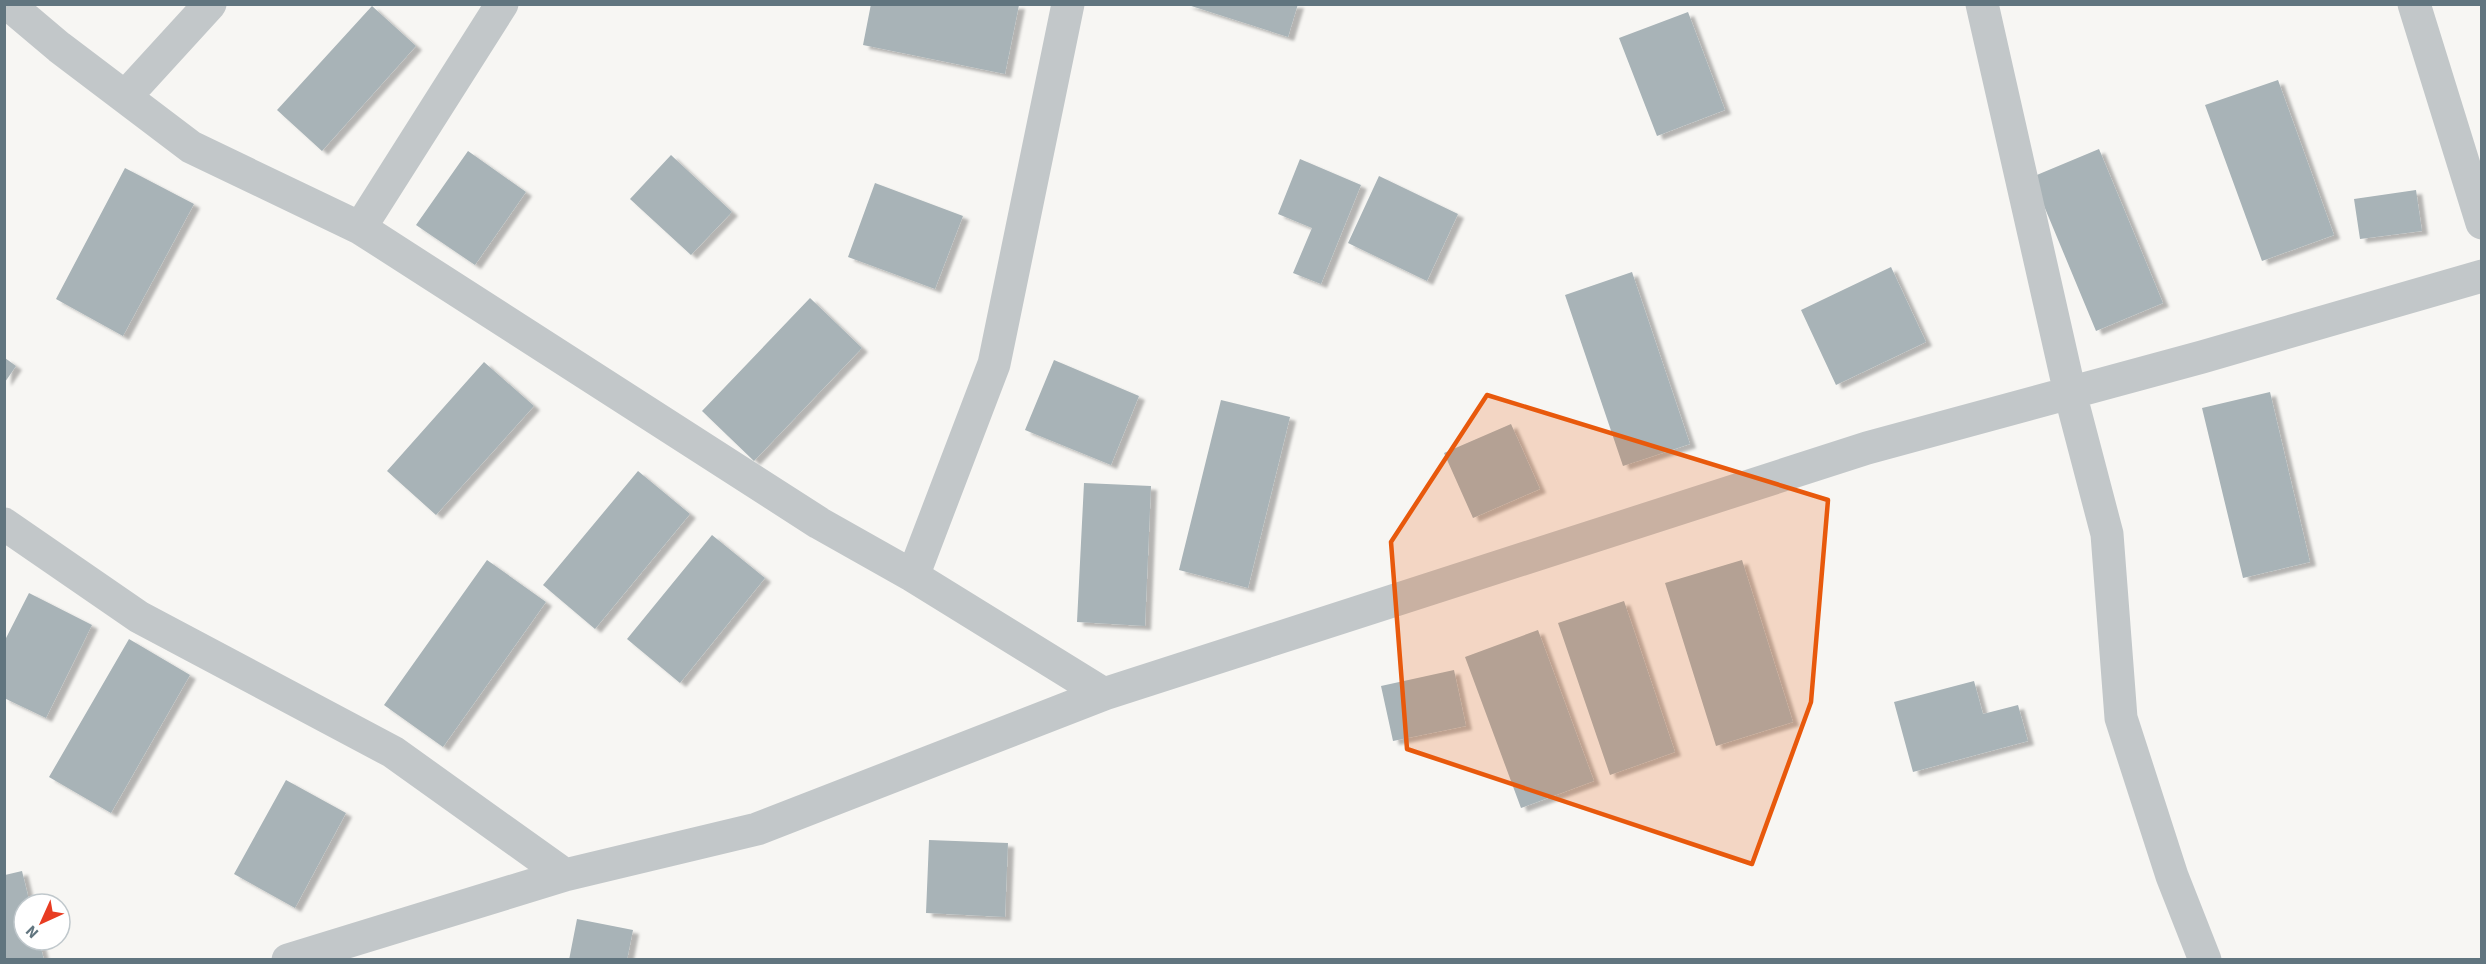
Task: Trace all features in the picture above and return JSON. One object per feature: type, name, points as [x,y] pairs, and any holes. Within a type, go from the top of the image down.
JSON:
[{"type":"street","points":[[8,4],[191,147],[360,228],[819,523],[913,576],[1104,694]]},
{"type":"street","points":[[125,97],[210,4]]},
{"type":"street","points":[[360,228],[502,4]]},
{"type":"street","points":[[913,576],[994,364],[1068,4]]},
{"type":"street","points":[[1982,4],[2070,393],[2107,534],[2121,718],[2172,876],[2205,960]]},
{"type":"street","points":[[2414,4],[2481,223]]},
{"type":"street","points":[[288,960],[565,875],[757,829],[1104,694],[1867,448],[2481,276]]},
{"type":"street","points":[[4,524],[139,617],[393,752],[565,875]]},
{"type":"highlighted area","points":[[1487,395],[1828,500],[1811,702],[1752,864],[1407,749],[1391,542]]},
{"type":"building","points":[[871,4],[1019,5],[1005,74],[863,45]]},
{"type":"building","points":[[1185,4],[1298,4],[1288,37]]},
{"type":"building","points":[[372,6],[416,46],[322,151],[277,110]]},
{"type":"building","points":[[1688,12],[1725,110],[1657,136],[1619,38]]},
{"type":"building","points":[[2278,80],[2334,235],[2262,261],[2205,105]]},
{"type":"building","points":[[2099,149],[2163,303],[2096,331],[2032,177]]},
{"type":"building","points":[[468,151],[526,192],[475,265],[416,225]]},
{"type":"building","points":[[671,155],[732,212],[691,255],[630,199]]},
{"type":"building","points":[[1300,159],[1361,185],[1321,284],[1293,273],[1312,228],[1278,214]]},
{"type":"building","points":[[125,168],[194,204],[123,336],[56,299]]},
{"type":"building","points":[[1379,176],[1458,214],[1427,281],[1348,243]]},
{"type":"building","points":[[875,183],[963,216],[935,289],[848,257]]},
{"type":"building","points":[[2416,190],[2422,231],[2360,239],[2354,199]]},
{"type":"building","points":[[1891,267],[1926,342],[1836,385],[1801,310]]},
{"type":"building","points":[[1632,272],[1690,444],[1623,466],[1565,295]]},
{"type":"building","points":[[810,298],[862,348],[754,461],[702,411]]},
{"type":"building","points":[[5,358],[16,366],[5,382]]},
{"type":"building","points":[[1054,360],[1139,396],[1111,465],[1025,430]]},
{"type":"building","points":[[484,362],[534,406],[436,515],[387,471]]},
{"type":"building","points":[[2270,392],[2310,562],[2243,578],[2202,408]]},
{"type":"building","points":[[1221,400],[1290,417],[1248,588],[1179,570]]},
{"type":"building","points":[[1511,424],[1540,489],[1473,518],[1444,453]]},
{"type":"building","points":[[638,471],[690,514],[595,629],[543,585]]},
{"type":"building","points":[[1084,483],[1151,486],[1145,626],[1077,622]]},
{"type":"building","points":[[712,535],[765,578],[680,683],[627,639]]},
{"type":"building","points":[[487,560],[546,602],[443,747],[384,705]]},
{"type":"building","points":[[1742,560],[1793,722],[1716,746],[1665,583]]},
{"type":"building","points":[[29,593],[92,625],[46,718],[4,698],[4,642]]},
{"type":"building","points":[[1624,601],[1675,752],[1610,775],[1558,623]]},
{"type":"building","points":[[1538,630],[1594,781],[1521,808],[1465,657]]},
{"type":"building","points":[[129,639],[190,675],[111,813],[49,777]]},
{"type":"building","points":[[1454,670],[1466,726],[1393,741],[1381,686]]},
{"type":"building","points":[[1974,681],[1983,714],[2018,705],[2028,741],[1913,772],[1894,702]]},
{"type":"building","points":[[286,780],[346,813],[295,908],[234,874]]},
{"type":"building","points":[[929,840],[1008,843],[1005,917],[926,913]]},
{"type":"building","points":[[22,871],[27,892],[12,892],[12,952],[42,952],[44,960],[5,960],[5,875]]},
{"type":"building","points":[[577,919],[633,930],[627,960],[569,960]]}]
